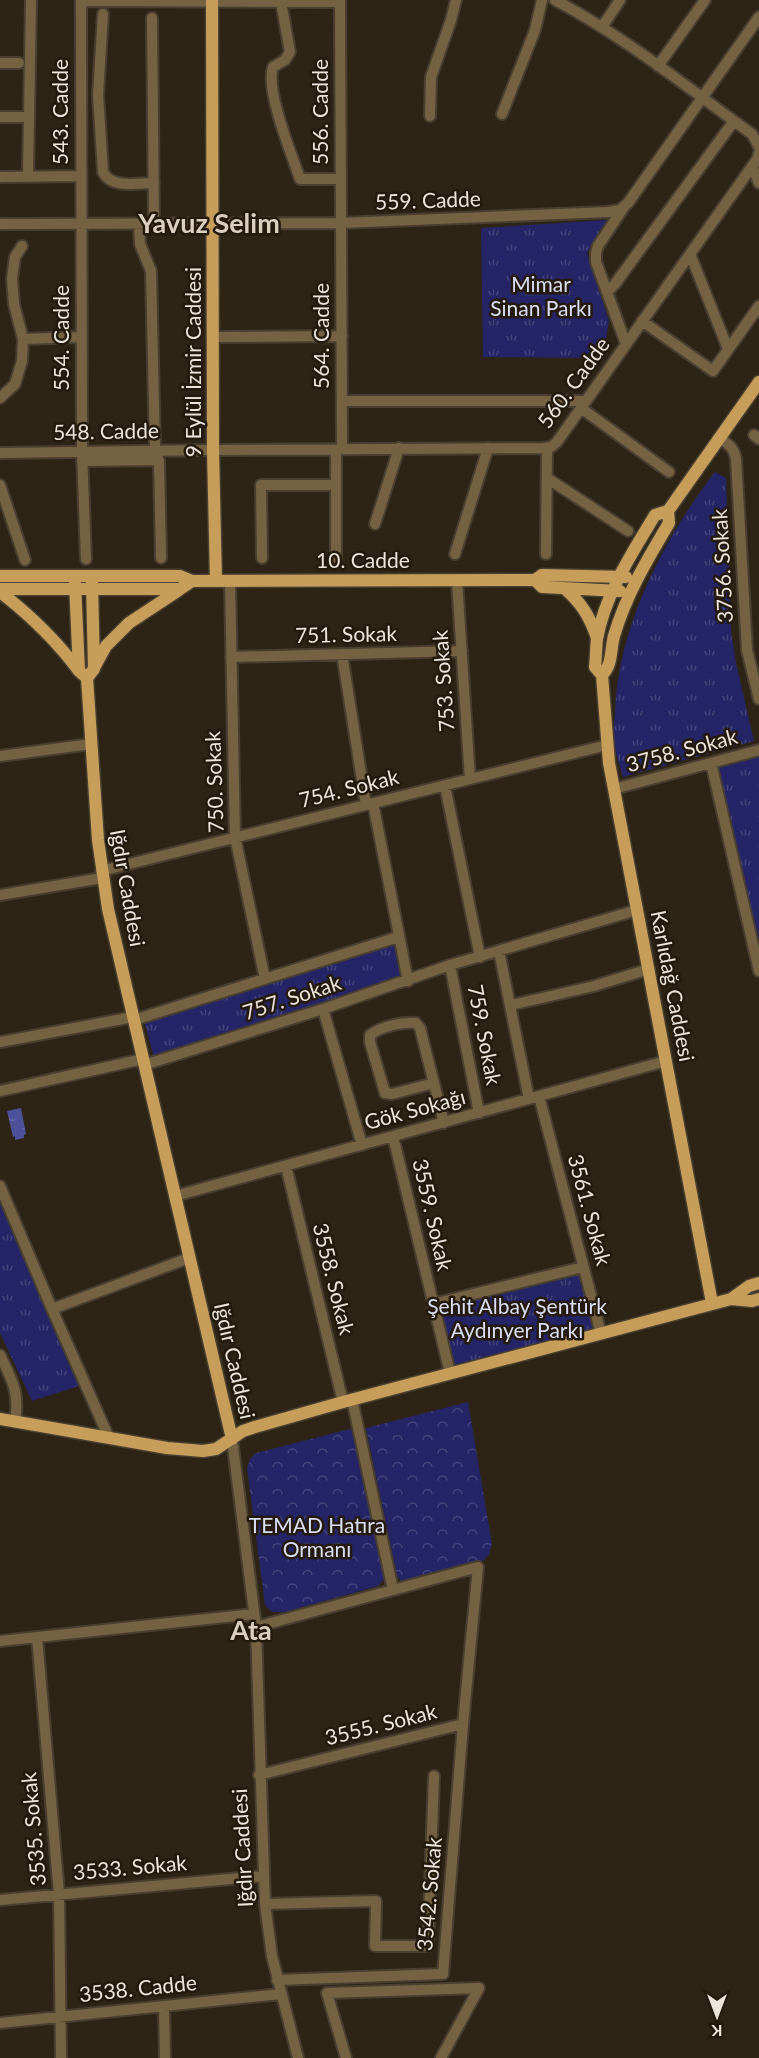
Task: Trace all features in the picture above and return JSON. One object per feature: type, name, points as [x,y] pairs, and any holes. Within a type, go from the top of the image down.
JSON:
[{"type":"main road","name":"9 Eylül İzmir Caddesi","points":[[212,1],[213,450],[216,580]]},
{"type":"main road","name":"Karlıdağ Caddesi","points":[[712,1303],[614,789],[607,745],[602,675],[595,667],[597,638],[619,577],[655,515],[668,511],[759,382]]},
{"type":"main road","name":"Karlıdağ Caddesi","points":[[602,675],[610,667],[613,640],[630,591],[669,523],[668,511]]},
{"type":"main road","name":"10. Cadde","points":[[0,576],[180,576],[192,581],[535,580],[542,575],[637,577]]},
{"type":"main road","name":"Iğdır Caddesi","points":[[74,576],[86,673],[102,874],[133,1019],[232,1439]]},
{"type":"main road","name":"Iğdır Caddesi","points":[[86,673],[92,576]]},
{"type":"main road","name":"10. Cadde","points":[[535,580],[542,587],[630,591]]},
{"type":"main road","points":[[0,590],[48,633],[86,673],[106,646],[129,623],[192,581]]},
{"type":"main road","points":[[564,588],[577,599],[585,610],[597,638]]},
{"type":"main road","points":[[0,590],[180,589]]},
{"type":"main road","points":[[732,1299],[748,1286],[759,1283]]},
{"type":"main road","points":[[0,1419],[167,1448],[203,1451],[216,1449],[243,1431],[348,1400],[712,1303],[732,1299],[752,1301],[759,1299]]},
{"type":"street","points":[[28,177],[31,0]]},
{"type":"street","points":[[430,116],[431,77],[452,20],[456,0]]},
{"type":"street","points":[[502,114],[535,30],[543,0]]},
{"type":"street","points":[[555,0],[602,27],[734,121],[756,131],[759,147]]},
{"type":"street","points":[[602,27],[620,0]]},
{"type":"street","points":[[658,66],[705,0]]},
{"type":"street","points":[[81,1],[340,1]]},
{"type":"street","name":"543. Cadde","points":[[81,1],[81,224]]},
{"type":"street","points":[[274,1],[290,52],[288,57],[273,67],[272,71],[276,109],[300,179],[341,180]]},
{"type":"street","name":"556. Cadde","points":[[340,1],[341,223]]},
{"type":"street","points":[[104,14],[98,95],[103,172],[107,180],[113,183],[154,183]]},
{"type":"street","points":[[626,344],[596,262],[598,246],[759,17]]},
{"type":"street","points":[[152,18],[154,224]]},
{"type":"street","points":[[0,63],[19,63]]},
{"type":"street","points":[[0,117],[29,117]]},
{"type":"street","points":[[607,292],[734,121]]},
{"type":"street","name":"560. Cadde","points":[[213,450],[547,448],[557,442],[759,153]]},
{"type":"street","points":[[752,166],[759,183]]},
{"type":"street","points":[[0,177],[81,176]]},
{"type":"street","name":"559. Cadde","points":[[0,224],[341,223],[565,215],[608,212],[624,207]]},
{"type":"street","name":"564. Cadde","points":[[336,558],[336,485],[342,401],[341,223]]},
{"type":"street","name":"554. Cadde","points":[[81,224],[82,457],[86,559]]},
{"type":"street","points":[[139,224],[140,244],[151,271],[155,451]]},
{"type":"street","points":[[0,398],[18,377],[22,361],[23,339],[14,304],[12,279],[15,256],[22,246]]},
{"type":"street","points":[[690,254],[728,349]]},
{"type":"street","points":[[642,321],[713,371],[759,306]]},
{"type":"street","points":[[213,337],[342,336]]},
{"type":"street","points":[[23,339],[81,337]]},
{"type":"street","points":[[342,401],[583,404],[669,472]]},
{"type":"street","name":"3756. Sokak","points":[[719,438],[735,450],[747,650],[759,699]]},
{"type":"street","points":[[375,524],[399,448]]},
{"type":"street","points":[[455,554],[488,448]]},
{"type":"street","points":[[546,554],[547,448]]},
{"type":"street","name":"548. Cadde","points":[[0,453],[82,457],[155,451],[213,450]]},
{"type":"street","points":[[82,457],[159,460],[161,558]]},
{"type":"street","points":[[547,478],[627,531]]},
{"type":"street","points":[[262,558],[261,485],[336,485]]},
{"type":"street","points":[[0,486],[25,560]]},
{"type":"street","name":"753. Sokak","points":[[458,580],[470,779]]},
{"type":"street","name":"750. Sokak","points":[[230,581],[235,837],[265,979]]},
{"type":"street","name":"751. Sokak","points":[[231,657],[462,651]]},
{"type":"street","points":[[342,654],[370,804],[408,981]]},
{"type":"street","points":[[0,756],[91,744]]},
{"type":"street","name":"754. Sokak","points":[[0,895],[102,874],[235,837],[607,745]]},
{"type":"street","name":"3758. Sokak","points":[[614,789],[759,750]]},
{"type":"street","points":[[711,763],[759,970]]},
{"type":"street","points":[[444,786],[480,957]]},
{"type":"street","name":"757. Sokak","points":[[0,1091],[144,1062],[323,1009],[450,965],[637,910]]},
{"type":"street","points":[[0,1042],[133,1019],[398,937]]},
{"type":"street","name":"3561. Sokak","points":[[499,951],[534,1098],[601,1334]]},
{"type":"street","name":"759. Sokak","points":[[450,965],[479,1113]]},
{"type":"street","points":[[511,1005],[594,986],[649,969]]},
{"type":"street","points":[[323,1009],[362,1145]]},
{"type":"street","points":[[434,1083],[392,1094],[385,1093],[370,1035],[407,1022],[416,1023],[420,1028],[434,1083],[444,1123]]},
{"type":"street","name":"Gök Sokağı","points":[[175,1196],[666,1061]]},
{"type":"street","name":"3559. Sokak","points":[[393,1136],[450,1373]]},
{"type":"street","name":"3558. Sokak","points":[[286,1166],[348,1400],[393,1590]]},
{"type":"street","points":[[0,1186],[109,1438]]},
{"type":"street","points":[[52,1309],[189,1258]]},
{"type":"street","points":[[433,1304],[583,1266]]},
{"type":"street","points":[[0,1355],[16,1390],[18,1406],[15,1421]]},
{"type":"street","name":"Iğdır Caddesi","points":[[232,1439],[256,1627],[259,1775],[265,1904],[277,1980],[298,2058]]},
{"type":"street","name":"3555. Sokak","points":[[259,1775],[463,1724],[478,1567],[393,1590]]},
{"type":"street","points":[[256,1627],[393,1590]]},
{"type":"street","points":[[0,1641],[254,1614]]},
{"type":"street","name":"3535. Sokak","points":[[37,1638],[59,1894],[61,2058]]},
{"type":"street","name":"3542. Sokak","points":[[277,1980],[443,1974],[463,1724]]},
{"type":"street","points":[[265,1904],[376,1901],[375,1946],[428,1946],[434,1776]]},
{"type":"street","name":"3533. Sokak","points":[[0,1900],[263,1876]]},
{"type":"street","points":[[362,1977],[362,1992]]},
{"type":"street","points":[[346,2058],[327,1992],[479,1988],[441,2058]]},
{"type":"street","name":"3538. Cadde","points":[[0,2023],[281,1994]]},
{"type":"street","points":[[164,2006],[165,2058]]},
{"type":"green space","name":"Mimar Sinan Parkı","points":[[607,220],[587,253],[609,321],[603,358],[483,357],[481,228]]},
{"type":"green space","points":[[715,472],[726,478],[731,631],[754,741],[623,777],[616,755],[614,724],[624,650],[646,586],[661,556],[696,498]]},
{"type":"green space","points":[[759,753],[759,950],[714,765]]},
{"type":"green space","points":[[393,943],[401,975],[399,980],[154,1058],[144,1020]]},
{"type":"green space","points":[[0,1195],[82,1385],[32,1401],[0,1333]]},
{"type":"green space","name":"Şehit Albay Şentürk Aydınyer Parkı","points":[[579,1273],[593,1330],[454,1365],[440,1308]]},
{"type":"green space","points":[[468,1402],[492,1544],[489,1554],[483,1561],[402,1582],[397,1576],[366,1428]]},
{"type":"green space","name":"TEMAD Hatıra Ormanı","points":[[350,1429],[356,1432],[386,1577],[378,1586],[285,1612],[272,1612],[265,1605],[247,1468],[250,1459],[256,1453]]},
{"type":"water","points":[[21,1108],[26,1134],[24,1138],[15,1140],[7,1111]]},
{"type":"district","name":"Yavuz Selim","points":[[209,224]]},
{"type":"district","name":"Ata","points":[[251,1631]]}]
